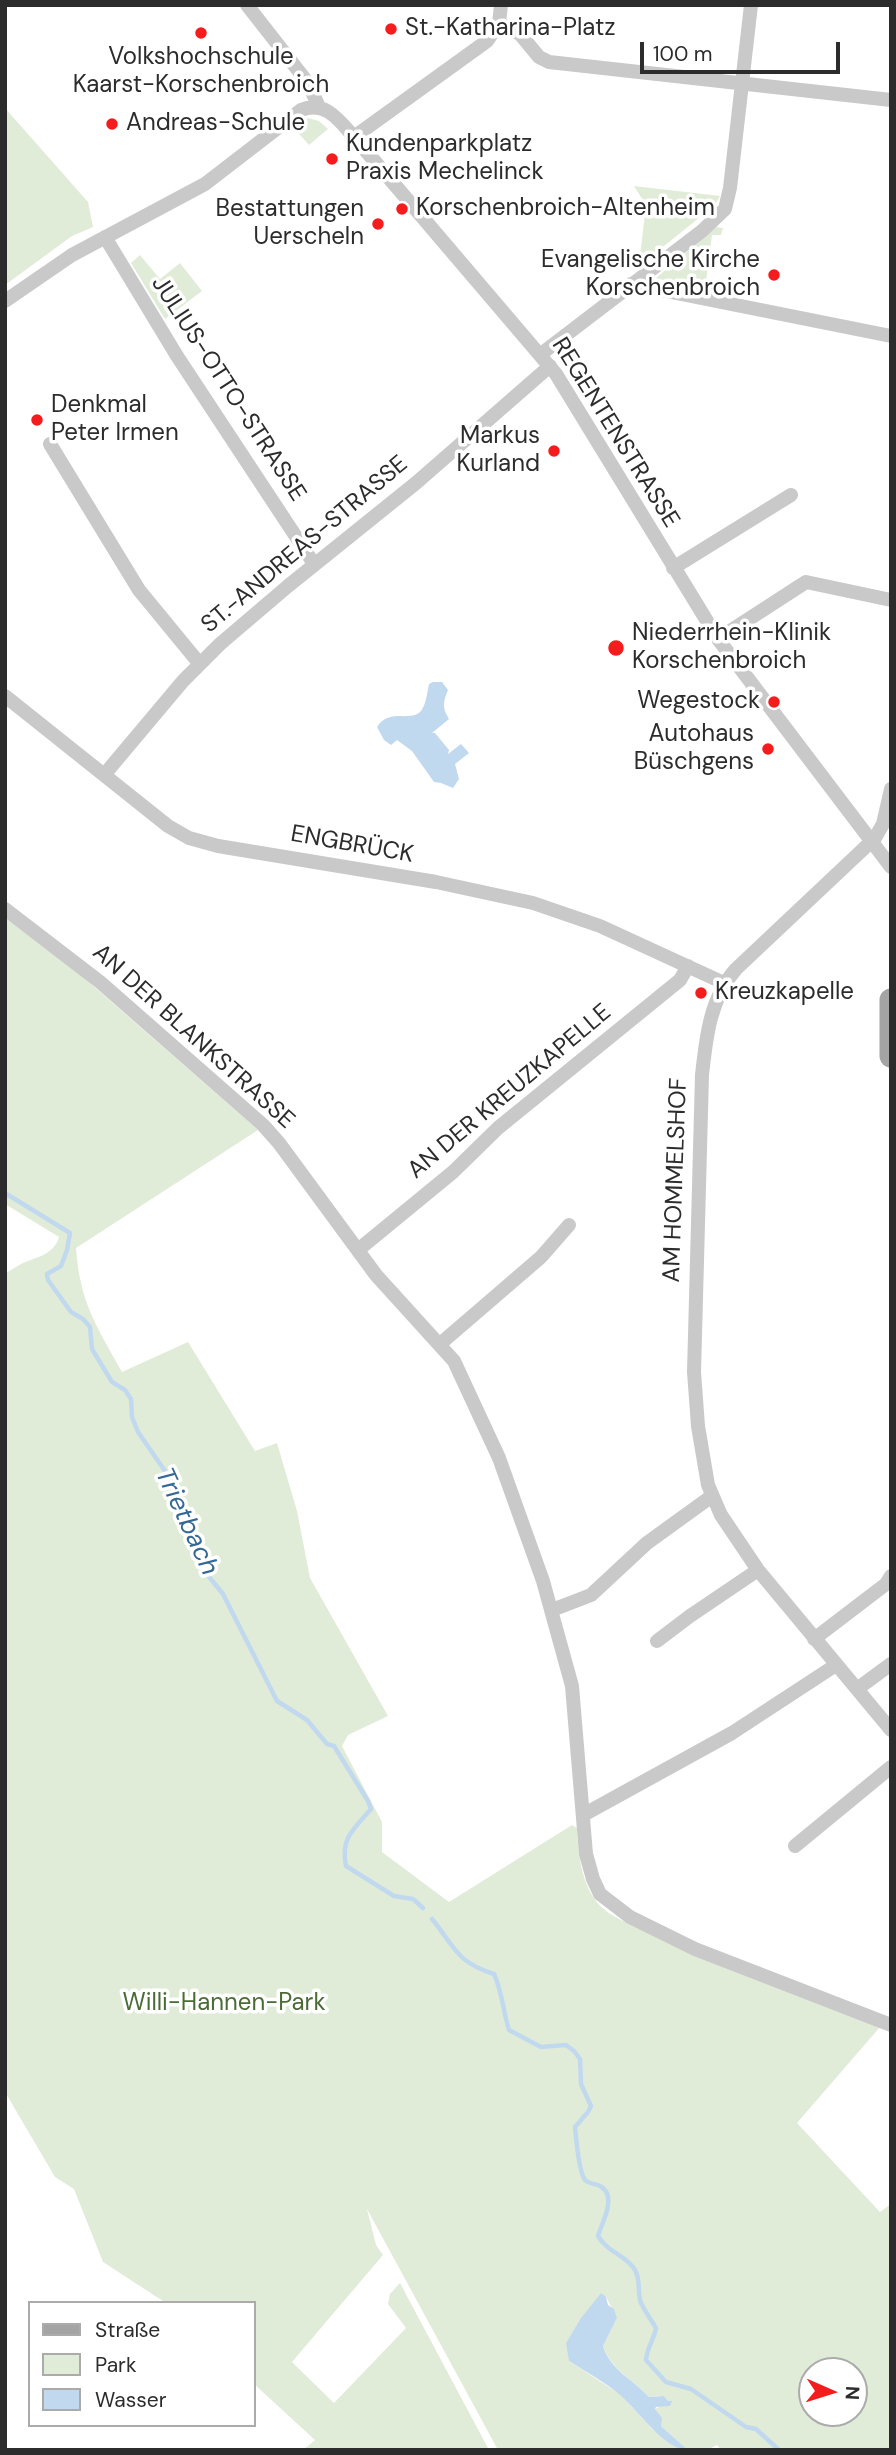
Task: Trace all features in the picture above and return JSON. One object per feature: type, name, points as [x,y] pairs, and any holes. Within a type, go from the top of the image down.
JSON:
[{"type":"main road","points":[[891,1000],[891,1056]]},
{"type":"street","points":[[5,302],[71,256],[212,179],[297,112],[306,107],[319,107],[308,83],[247,5]]},
{"type":"street","points":[[354,136],[487,41],[499,23],[501,5]]},
{"type":"street","name":"ST.-ANDREAS-STRASSE","points":[[104,775],[199,663],[416,483],[545,360],[631,284],[716,220],[725,209],[730,188],[751,5]]},
{"type":"street","points":[[499,23],[520,34],[537,55],[547,62],[891,100]]},
{"type":"street","name":"REGENTENSTRASSE","points":[[319,107],[328,110],[354,136],[545,360],[718,639],[891,867]]},
{"type":"street","name":"JULIUS-OTTO-STRASSE","points":[[105,237],[177,356],[314,565]]},
{"type":"street","points":[[631,284],[891,336]]},
{"type":"street","points":[[50,444],[135,583],[199,663]]},
{"type":"street","name":"REGENTENSTRASSE","points":[[673,568],[791,495]]},
{"type":"street","points":[[718,639],[806,582],[891,600]]},
{"type":"street","name":"ENGBRÜCK","points":[[5,696],[168,826],[200,842],[443,884],[533,903],[600,926],[724,983]]},
{"type":"street","points":[[871,843],[882,827],[891,789]]},
{"type":"street","name":"AM HOMMELSHOF","points":[[871,843],[751,954],[724,983],[714,1009],[704,1058],[697,1203],[694,1388],[703,1461],[712,1496],[724,1521],[758,1570],[891,1730]]},
{"type":"street","name":"AN DER BLANKSTRASSE","points":[[5,909],[93,976],[263,1125],[294,1161],[387,1288],[440,1344],[460,1371],[499,1458],[552,1610],[574,1693],[586,1854],[593,1879],[603,1897],[618,1909],[695,1949],[891,2025]]},
{"type":"street","name":"AN DER KREUZKAPELLE","points":[[358,1250],[453,1172],[498,1128],[680,980],[688,966]]},
{"type":"street","points":[[440,1344],[541,1257],[569,1225]]},
{"type":"street","points":[[552,1610],[591,1595],[647,1543],[712,1496]]},
{"type":"street","points":[[657,1641],[758,1570]]},
{"type":"street","points":[[814,1639],[886,1584],[891,1576]]},
{"type":"street","points":[[857,1689],[891,1664]]},
{"type":"street","points":[[583,1815],[732,1733],[836,1665]]},
{"type":"street","points":[[795,1846],[891,1767]]},
{"type":"green space","points":[[5,108],[88,202],[93,227],[72,236],[5,285]]},
{"type":"green space","points":[[308,118],[319,121],[328,129],[309,145],[292,126]]},
{"type":"green space","points":[[634,186],[720,196],[714,206],[644,262],[640,256],[646,205]]},
{"type":"green space","points":[[716,227],[723,228],[721,235],[712,235],[706,282],[716,284],[715,294],[656,278]]},
{"type":"green space","points":[[140,255],[160,279],[180,263],[202,291],[165,319],[131,263]]},
{"type":"green space","name":"Willi-Hannen-Park","points":[[5,918],[75,970],[258,1130],[76,1248],[78,1267],[85,1299],[122,1372],[188,1342],[255,1451],[277,1443],[297,1511],[310,1578],[388,1716],[348,1735],[342,1746],[382,1822],[382,1852],[449,1902],[572,1825],[577,1828],[580,1861],[586,1883],[597,1902],[611,1914],[629,1924],[880,2027],[797,2123],[880,2212],[891,2204],[891,2450],[721,2450],[717,2445],[707,2450],[688,2450],[661,2426],[655,2409],[668,2402],[664,2396],[649,2397],[617,2368],[607,2355],[603,2346],[617,2318],[606,2297],[569,2361],[621,2395],[652,2429],[682,2450],[498,2450],[367,2209],[376,2245],[383,2255],[292,2362],[334,2403],[406,2328],[388,2304],[390,2294],[400,2283],[489,2450],[303,2450],[315,2440],[256,2386],[256,2301],[163,2301],[103,2262],[74,2189],[55,2177],[5,2092],[5,1274],[49,1252],[59,1237],[5,1204]]},
{"type":"water","points":[[442,682],[448,690],[444,705],[449,719],[432,733],[435,733],[449,750],[448,754],[461,744],[469,753],[455,764],[459,779],[453,788],[434,782],[412,751],[397,740],[391,745],[384,740],[377,727],[387,718],[410,716],[420,712],[429,684]]},
{"type":"water","points":[[601,2293],[606,2297],[608,2305],[614,2309],[617,2318],[603,2346],[607,2355],[617,2368],[649,2397],[664,2396],[668,2401],[672,2401],[670,2406],[655,2409],[662,2418],[661,2426],[688,2450],[679,2448],[660,2436],[620,2395],[569,2361],[566,2343]]},
{"type":"waterway","name":"Trietbach","points":[[5,1193],[70,1233],[61,1266],[47,1274],[48,1280],[71,1312],[90,1327],[92,1349],[112,1382],[125,1390],[131,1399],[132,1417],[138,1432],[174,1484],[191,1525],[201,1567],[223,1594],[277,1701],[307,1720],[327,1744],[334,1746],[368,1801],[371,1809],[354,1828],[347,1841],[346,1866],[394,1896],[413,1899],[423,1908]]},
{"type":"waterway","name":"Trietbach","points":[[432,1919],[464,1959],[494,1974],[509,2030],[541,2047],[566,2045],[580,2059],[581,2084],[591,2106],[575,2127],[581,2170],[585,2180],[598,2185],[608,2196],[607,2210],[598,2236],[635,2270],[641,2303],[656,2328],[646,2360],[666,2382],[691,2389],[746,2427],[756,2429],[779,2450]]},
{"type":"place","name":"St.-Katharina-Platz","points":[[391,29]]},
{"type":"place","name":"Volkshochschule Kaarst-Korschenbroich","points":[[201,33]]},
{"type":"place","name":"Andreas-Schule","points":[[112,124]]},
{"type":"place","name":"Kundenparkplatz Praxis Mechelinck","points":[[332,159]]},
{"type":"place","name":"Korschenbroich-Altenheim","points":[[402,209]]},
{"type":"place","name":"Bestattungen Uerscheln","points":[[378,224]]},
{"type":"place","name":"Evangelische Kirche Korschenbroich","points":[[774,275]]},
{"type":"place","name":"Denkmal Peter Irmen","points":[[37,420]]},
{"type":"place","name":"Markus Kurland","points":[[554,451]]},
{"type":"place","name":"Niederrhein-Klinik Korschenbroich","points":[[616,648]]},
{"type":"place","name":"Wegestock","points":[[774,702]]},
{"type":"place","name":"Autohaus Büschgens","points":[[768,749]]},
{"type":"place","name":"Kreuzkapelle","points":[[701,993]]}]
